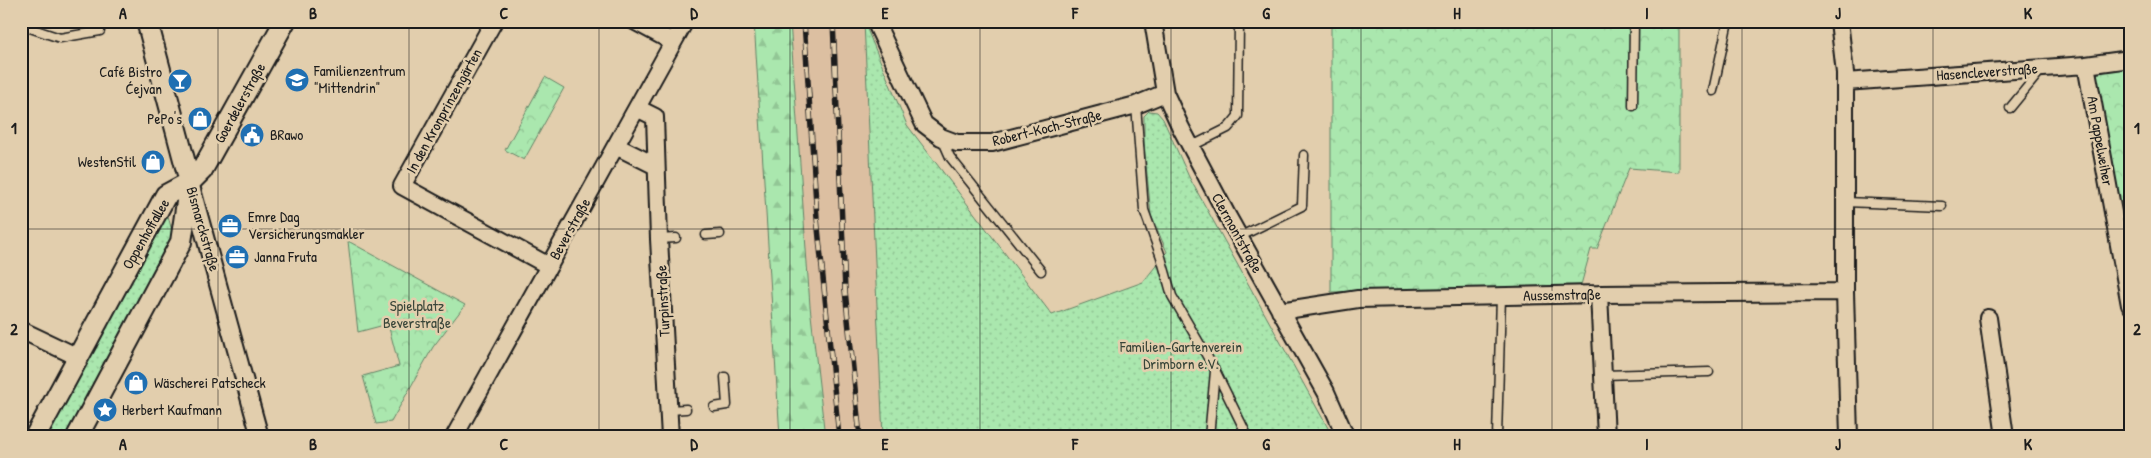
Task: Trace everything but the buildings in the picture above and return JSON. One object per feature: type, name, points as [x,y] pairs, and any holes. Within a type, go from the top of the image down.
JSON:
[{"type":"street","name":"Goerdelerstraße","points":[[190,182],[202,170],[285,21]]},
{"type":"street","name":"In den Kronprinzengärten","points":[[494,21],[402,186],[549,266]]},
{"type":"street","points":[[634,21],[673,42]]},
{"type":"street","name":"Beverstraße","points":[[454,437],[685,21]]},
{"type":"street","name":"Robert-Koch-Straße","points":[[875,21],[924,124],[941,137],[957,143],[992,143],[1136,105],[1166,93]]},
{"type":"street","name":"Clermontstraße","points":[[1153,21],[1166,93],[1190,147],[1326,392],[1346,437]]},
{"type":"street","points":[[1839,21],[1845,82],[1845,292],[1849,437]]},
{"type":"street","name":"Bismarckstraße","points":[[137,22],[190,182],[260,437]]},
{"type":"street","name":"Hasencleverstraße","points":[[1845,82],[2086,65],[2130,59]]},
{"type":"street","name":"Am Pappelweiher","points":[[2086,65],[2130,305]]},
{"type":"street","name":"Turpinstraße","points":[[637,108],[655,117],[659,239],[670,437]]},
{"type":"street","points":[[616,146],[656,166]]},
{"type":"street","name":"Oppenhoffallee","points":[[35,437],[166,194],[190,182]]},
{"type":"street","name":"Oppenhoffallee","points":[[77,437],[181,242],[190,182]]},
{"type":"street","name":"Aussemstraße","points":[[1280,311],[1358,299],[1599,294],[1845,292]]},
{"type":"street","points":[[1599,294],[1606,437]]},
{"type":"street","points":[[1988,318],[2005,437]]},
{"type":"street","points":[[21,330],[78,357]]},
{"type":"lane","points":[[1190,147],[1228,128],[1238,116],[1239,21]]},
{"type":"lane","points":[[1633,106],[1634,21]]},
{"type":"lane","points":[[1713,91],[1728,21]]},
{"type":"lane","points":[[21,25],[60,38],[100,30]]},
{"type":"lane","points":[[2010,108],[2043,68]]},
{"type":"lane","points":[[1136,105],[1144,210],[1161,257],[1172,296],[1215,370],[1248,437]]},
{"type":"lane","points":[[941,137],[956,165],[1042,271]]},
{"type":"lane","points":[[1239,237],[1302,206],[1304,155]]},
{"type":"lane","points":[[1846,202],[1942,206]]},
{"type":"lane","points":[[706,235],[720,234]]},
{"type":"lane","points":[[659,239],[676,238]]},
{"type":"lane","points":[[1497,437],[1501,296]]},
{"type":"lane","points":[[1209,437],[1215,370]]},
{"type":"lane","points":[[1603,375],[1710,372]]},
{"type":"lane","points":[[714,407],[727,406],[725,377]]},
{"type":"lane","points":[[669,410],[686,409]]},
{"type":"shaded area","points":[[790,21],[864,21],[883,437],[825,437],[810,306]]},
{"type":"green space","points":[[754,21],[790,21],[810,306],[825,437],[780,437]]},
{"type":"green space","points":[[1331,21],[1679,21],[1679,172],[1629,168],[1597,249],[1591,249],[1581,285],[1331,292]]},
{"type":"green space","name":"Familien-Gartenverein Drimborn e.V.","points":[[864,22],[907,125],[1052,315],[1143,282],[1167,252],[1151,215],[1144,143],[1144,116],[1149,111],[1157,112],[1163,119],[1189,177],[1333,437],[1022,437],[1013,432],[883,437]]},
{"type":"green space","points":[[2128,66],[2130,74],[2130,258],[2095,74]]},
{"type":"green space","points":[[545,77],[564,88],[524,160],[505,150]]},
{"type":"green space","points":[[167,212],[173,235],[68,437],[45,437]]},
{"type":"green space","name":"Spielplatz Beverstraße","points":[[348,241],[465,305],[433,347],[391,422],[376,424],[363,376],[399,366],[388,324],[358,332]]},
{"type":"railway","points":[[804,21],[817,218],[839,437]]},
{"type":"railway","points":[[833,21],[845,290],[860,437]]},
{"type":"place","name":"Familienzentrum \"Mittendrin\"","points":[[297,80]]},
{"type":"place","name":"Café Bistro Ćejvan","points":[[180,81]]},
{"type":"place","name":"PePo's","points":[[200,119]]},
{"type":"place","name":"BRawo","points":[[252,135]]},
{"type":"place","name":"WestenStil","points":[[153,162]]},
{"type":"place","name":"Emre Dag Versicherungsmakler","points":[[230,226]]},
{"type":"place","name":"Janna Fruta","points":[[237,257]]},
{"type":"place","name":"Wäscherei Patscheck","points":[[136,383]]},
{"type":"place","name":"Herbert Kaufmann","points":[[105,410]]}]
